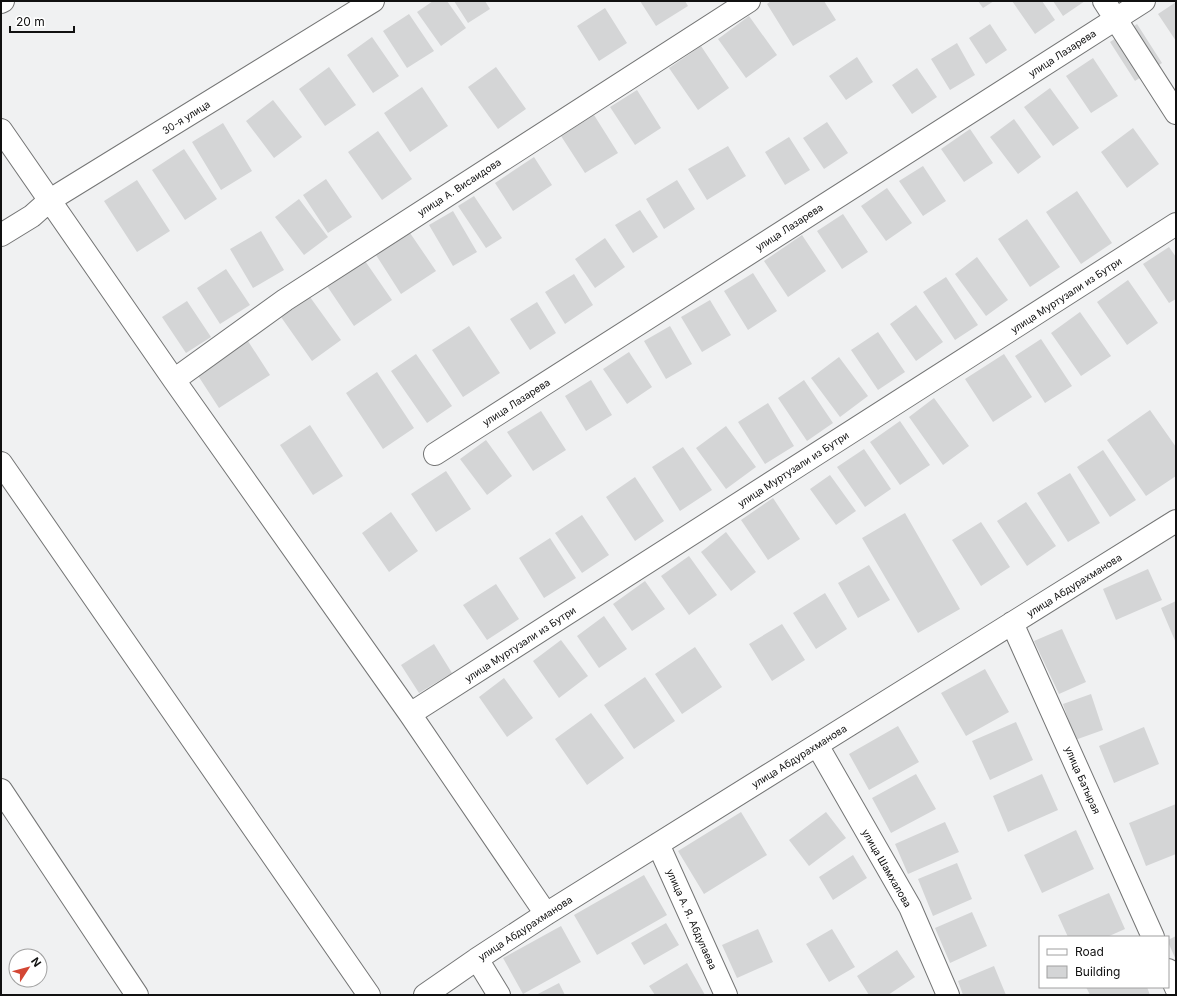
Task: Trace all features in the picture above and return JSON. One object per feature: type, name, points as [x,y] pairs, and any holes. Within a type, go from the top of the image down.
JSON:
[{"type":"street","name":"30-я улица","points":[[1,236],[32,216],[50,200],[373,1]]},
{"type":"street","name":"улица А. Висаидова","points":[[174,380],[285,300],[749,1]]},
{"type":"street","name":"улица Лазарева","points":[[435,454],[1110,10],[1144,1]]},
{"type":"street","points":[[1110,10],[1176,113]]},
{"type":"street","points":[[1,130],[174,380],[410,714],[546,914]]},
{"type":"street","name":"улица Муртузали из Бутри","points":[[410,714],[1176,224]]},
{"type":"street","points":[[1,464],[368,995]]},
{"type":"street","name":"улица Абдурахманова","points":[[424,995],[477,958],[546,914],[1176,521]]},
{"type":"street","name":"улица Батырая","points":[[1012,623],[1153,936]]},
{"type":"street","name":"улица Шамхалова","points":[[817,745],[910,907],[948,995]]},
{"type":"street","points":[[1,790],[137,995]]},
{"type":"street","name":"улица А. Я. Абдулаева","points":[[658,844],[726,995]]},
{"type":"street","points":[[477,958],[499,995]]},
{"type":"street","points":[[1169,972],[1176,988]]},
{"type":"building","points":[[433,1],[447,1],[466,28],[441,46],[417,12]]},
{"type":"building","points":[[454,1],[485,1],[490,9],[468,23]]},
{"type":"building","points":[[640,1],[685,1],[688,6],[656,26]]},
{"type":"building","points":[[771,1],[824,1],[836,20],[793,46],[767,4]]},
{"type":"building","points":[[978,1],[994,1],[983,8]]},
{"type":"building","points":[[1012,1],[1042,1],[1055,20],[1035,34]]},
{"type":"building","points":[[1053,1],[1085,1],[1063,16]]},
{"type":"building","points":[[1176,2],[1176,41],[1158,14]]},
{"type":"building","points":[[605,8],[627,43],[599,61],[577,26]]},
{"type":"building","points":[[409,14],[434,51],[407,68],[383,31]]},
{"type":"building","points":[[749,16],[777,55],[746,78],[718,39]]},
{"type":"building","points":[[990,24],[1007,50],[986,64],[969,38]]},
{"type":"building","points":[[1137,24],[1162,63],[1135,81],[1110,42]]},
{"type":"building","points":[[372,37],[399,76],[373,93],[347,55]]},
{"type":"building","points":[[957,43],[975,75],[950,90],[931,59]]},
{"type":"building","points":[[701,46],[729,88],[698,110],[669,68]]},
{"type":"building","points":[[857,57],[873,82],[846,100],[829,76]]},
{"type":"building","points":[[1093,58],[1118,96],[1091,113],[1066,76]]},
{"type":"building","points":[[329,67],[356,105],[325,126],[299,89]]},
{"type":"building","points":[[496,67],[526,109],[498,129],[468,87]]},
{"type":"building","points":[[917,68],[937,97],[912,114],[892,85]]},
{"type":"building","points":[[422,87],[448,126],[410,152],[384,113]]},
{"type":"building","points":[[1050,88],[1079,128],[1053,146],[1024,107]]},
{"type":"building","points":[[637,90],[661,128],[635,145],[610,107]]},
{"type":"building","points":[[273,100],[302,137],[274,158],[246,121]]},
{"type":"building","points":[[594,115],[618,153],[585,173],[561,136]]},
{"type":"building","points":[[1014,119],[1041,157],[1018,174],[990,137]]},
{"type":"building","points":[[827,122],[848,153],[824,169],[803,138]]},
{"type":"building","points":[[223,123],[252,171],[221,190],[192,142]]},
{"type":"building","points":[[1133,128],[1159,164],[1127,188],[1101,152]]},
{"type":"building","points":[[970,129],[993,163],[964,182],[941,149]]},
{"type":"building","points":[[378,131],[412,179],[382,200],[348,152]]},
{"type":"building","points":[[789,137],[810,170],[785,185],[765,152]]},
{"type":"building","points":[[728,146],[746,176],[707,200],[688,169]]},
{"type":"building","points":[[184,149],[217,199],[185,220],[152,170]]},
{"type":"building","points":[[534,157],[552,185],[513,211],[495,183]]},
{"type":"building","points":[[923,166],[946,201],[923,216],[899,181]]},
{"type":"building","points":[[326,179],[352,217],[328,233],[303,195]]},
{"type":"building","points":[[137,180],[170,231],[137,252],[104,201]]},
{"type":"building","points":[[677,180],[695,209],[664,229],[646,199]]},
{"type":"building","points":[[887,188],[912,223],[886,241],[861,206]]},
{"type":"building","points":[[1077,191],[1112,243],[1081,264],[1046,212]]},
{"type":"building","points":[[474,196],[502,238],[486,248],[458,206]]},
{"type":"building","points":[[299,199],[328,237],[304,255],[275,217]]},
{"type":"building","points":[[640,210],[658,237],[633,253],[615,225]]},
{"type":"building","points":[[453,211],[477,252],[453,266],[429,225]]},
{"type":"building","points":[[843,214],[868,252],[842,269],[817,231]]},
{"type":"building","points":[[1027,219],[1060,267],[1030,287],[998,239]]},
{"type":"building","points":[[261,231],[284,270],[253,288],[230,249]]},
{"type":"building","points":[[410,233],[436,271],[401,294],[376,255]]},
{"type":"building","points":[[802,235],[826,271],[788,297],[764,261]]},
{"type":"building","points":[[605,238],[625,267],[595,288],[575,259]]},
{"type":"building","points":[[1169,247],[1176,257],[1176,299],[1169,303],[1143,264]]},
{"type":"building","points":[[977,257],[1008,300],[986,316],[955,274]]},
{"type":"building","points":[[363,258],[392,300],[354,326],[325,283]]},
{"type":"building","points":[[226,269],[250,305],[220,324],[197,288]]},
{"type":"building","points":[[753,273],[777,311],[748,330],[724,291]]},
{"type":"building","points":[[574,274],[593,305],[565,324],[545,292]]},
{"type":"building","points":[[946,277],[978,325],[955,340],[923,292]]},
{"type":"building","points":[[1128,280],[1158,323],[1127,345],[1097,302]]},
{"type":"building","points":[[310,297],[341,340],[312,361],[281,317]]},
{"type":"building","points":[[710,300],[731,335],[702,352],[681,317]]},
{"type":"building","points":[[187,301],[211,337],[186,353],[162,317]]},
{"type":"building","points":[[537,302],[556,333],[530,350],[510,319]]},
{"type":"building","points":[[916,305],[943,342],[916,361],[890,324]]},
{"type":"building","points":[[1080,312],[1111,356],[1081,376],[1051,333]]},
{"type":"building","points":[[469,326],[500,373],[463,397],[432,350]]},
{"type":"building","points":[[670,326],[692,364],[666,379],[644,341]]},
{"type":"building","points":[[878,332],[905,372],[878,390],[851,350]]},
{"type":"building","points":[[246,338],[270,375],[219,408],[195,371]]},
{"type":"building","points":[[1041,339],[1072,386],[1045,403],[1015,356]]},
{"type":"building","points":[[629,352],[652,387],[627,404],[603,369]]},
{"type":"building","points":[[416,354],[452,406],[427,423],[391,371]]},
{"type":"building","points":[[1004,354],[1032,397],[993,422],[965,379]]},
{"type":"building","points":[[839,357],[868,396],[840,417],[811,378]]},
{"type":"building","points":[[377,372],[414,428],[383,449],[346,393]]},
{"type":"building","points":[[591,380],[612,415],[586,431],[565,396]]},
{"type":"building","points":[[804,380],[833,423],[807,441],[778,398]]},
{"type":"building","points":[[934,398],[969,446],[943,465],[909,417]]},
{"type":"building","points":[[768,403],[794,446],[765,464],[738,422]]},
{"type":"building","points":[[1150,410],[1176,447],[1176,476],[1146,496],[1107,440]]},
{"type":"building","points":[[541,411],[566,450],[533,471],[507,432]]},
{"type":"building","points":[[900,421],[930,465],[900,485],[870,442]]},
{"type":"building","points":[[310,425],[343,476],[313,495],[280,445]]},
{"type":"building","points":[[726,426],[756,467],[726,489],[696,448]]},
{"type":"building","points":[[486,440],[512,476],[487,495],[460,459]]},
{"type":"building","points":[[683,447],[712,490],[680,511],[652,467]]},
{"type":"building","points":[[864,449],[891,489],[865,507],[837,467]]},
{"type":"building","points":[[1103,450],[1136,500],[1110,517],[1077,467]]},
{"type":"building","points":[[446,471],[471,509],[436,532],[411,494]]},
{"type":"building","points":[[1070,473],[1100,523],[1068,542],[1037,493]]},
{"type":"building","points":[[830,475],[856,511],[836,525],[810,489]]},
{"type":"building","points":[[635,477],[664,521],[635,541],[606,497]]},
{"type":"building","points":[[773,498],[800,539],[768,560],[741,520]]},
{"type":"building","points":[[1026,502],[1056,546],[1027,566],[997,521]]},
{"type":"building","points":[[391,512],[418,551],[389,572],[362,533]]},
{"type":"building","points":[[905,513],[960,609],[918,633],[862,538]]},
{"type":"building","points":[[582,515],[609,555],[582,573],[555,533]]},
{"type":"building","points":[[981,522],[1010,567],[981,586],[952,540]]},
{"type":"building","points":[[726,532],[756,572],[731,591],[701,552]]},
{"type":"building","points":[[550,538],[576,578],[544,598],[519,558]]},
{"type":"building","points":[[689,556],[717,595],[689,615],[661,576]]},
{"type":"building","points":[[869,565],[890,600],[858,618],[838,583]]},
{"type":"building","points":[[1148,569],[1162,600],[1116,620],[1103,589]]},
{"type":"building","points":[[645,581],[665,609],[632,631],[613,604]]},
{"type":"building","points":[[496,584],[519,619],[487,640],[463,605]]},
{"type":"building","points":[[825,593],[847,629],[816,649],[793,613]]},
{"type":"building","points":[[1176,601],[1176,643],[1161,608]]},
{"type":"building","points":[[604,616],[627,649],[599,668],[577,636]]},
{"type":"building","points":[[782,624],[805,660],[772,681],[749,644]]},
{"type":"building","points":[[1062,629],[1086,682],[1059,694],[1034,641]]},
{"type":"building","points":[[561,640],[588,676],[559,698],[533,661]]},
{"type":"building","points":[[434,644],[452,673],[419,693],[401,665]]},
{"type":"building","points":[[695,647],[722,687],[682,714],[655,674]]},
{"type":"building","points":[[985,669],[1009,712],[966,736],[941,693]]},
{"type":"building","points":[[645,677],[675,721],[634,749],[604,705]]},
{"type":"building","points":[[504,678],[533,718],[507,737],[479,697]]},
{"type":"building","points":[[1091,694],[1103,730],[1075,740],[1063,704]]},
{"type":"building","points":[[591,713],[624,758],[587,785],[555,739]]},
{"type":"building","points":[[1016,722],[1033,760],[990,780],[972,741]]},
{"type":"building","points":[[898,726],[919,762],[869,790],[849,754]]},
{"type":"building","points":[[1144,727],[1159,764],[1114,783],[1099,746]]},
{"type":"building","points":[[916,774],[936,809],[891,833],[872,798]]},
{"type":"building","points":[[1042,774],[1058,810],[1008,832],[993,796]]},
{"type":"building","points":[[1176,804],[1176,854],[1146,866],[1129,823]]},
{"type":"building","points":[[741,812],[767,855],[704,894],[678,851]]},
{"type":"building","points":[[826,812],[846,838],[809,866],[789,840]]},
{"type":"building","points":[[945,822],[959,852],[908,874],[895,844]]},
{"type":"building","points":[[1076,830],[1094,869],[1042,893],[1024,855]]},
{"type":"building","points":[[853,855],[867,878],[833,900],[819,877]]},
{"type":"building","points":[[957,863],[972,899],[933,916],[918,879]]},
{"type":"building","points":[[644,875],[667,915],[597,955],[574,915]]},
{"type":"building","points":[[1109,893],[1125,929],[1109,936],[1068,936],[1058,915]]},
{"type":"building","points":[[972,912],[987,946],[950,963],[935,928]]},
{"type":"building","points":[[666,923],[679,945],[644,965],[631,943]]},
{"type":"building","points":[[561,926],[581,962],[523,994],[503,958]]},
{"type":"building","points":[[758,929],[773,962],[737,978],[722,945]]},
{"type":"building","points":[[832,929],[855,967],[829,982],[806,944]]},
{"type":"building","points":[[1176,936],[1176,960],[1169,944],[1169,940]]},
{"type":"building","points":[[897,950],[915,977],[888,995],[869,995],[857,976]]},
{"type":"building","points":[[687,963],[705,995],[655,995],[649,986]]},
{"type":"building","points":[[994,966],[1006,995],[963,995],[958,981]]},
{"type":"building","points":[[559,983],[565,995],[536,995]]},
{"type":"building","points":[[1086,988],[1147,988],[1150,995],[1090,995]]}]
